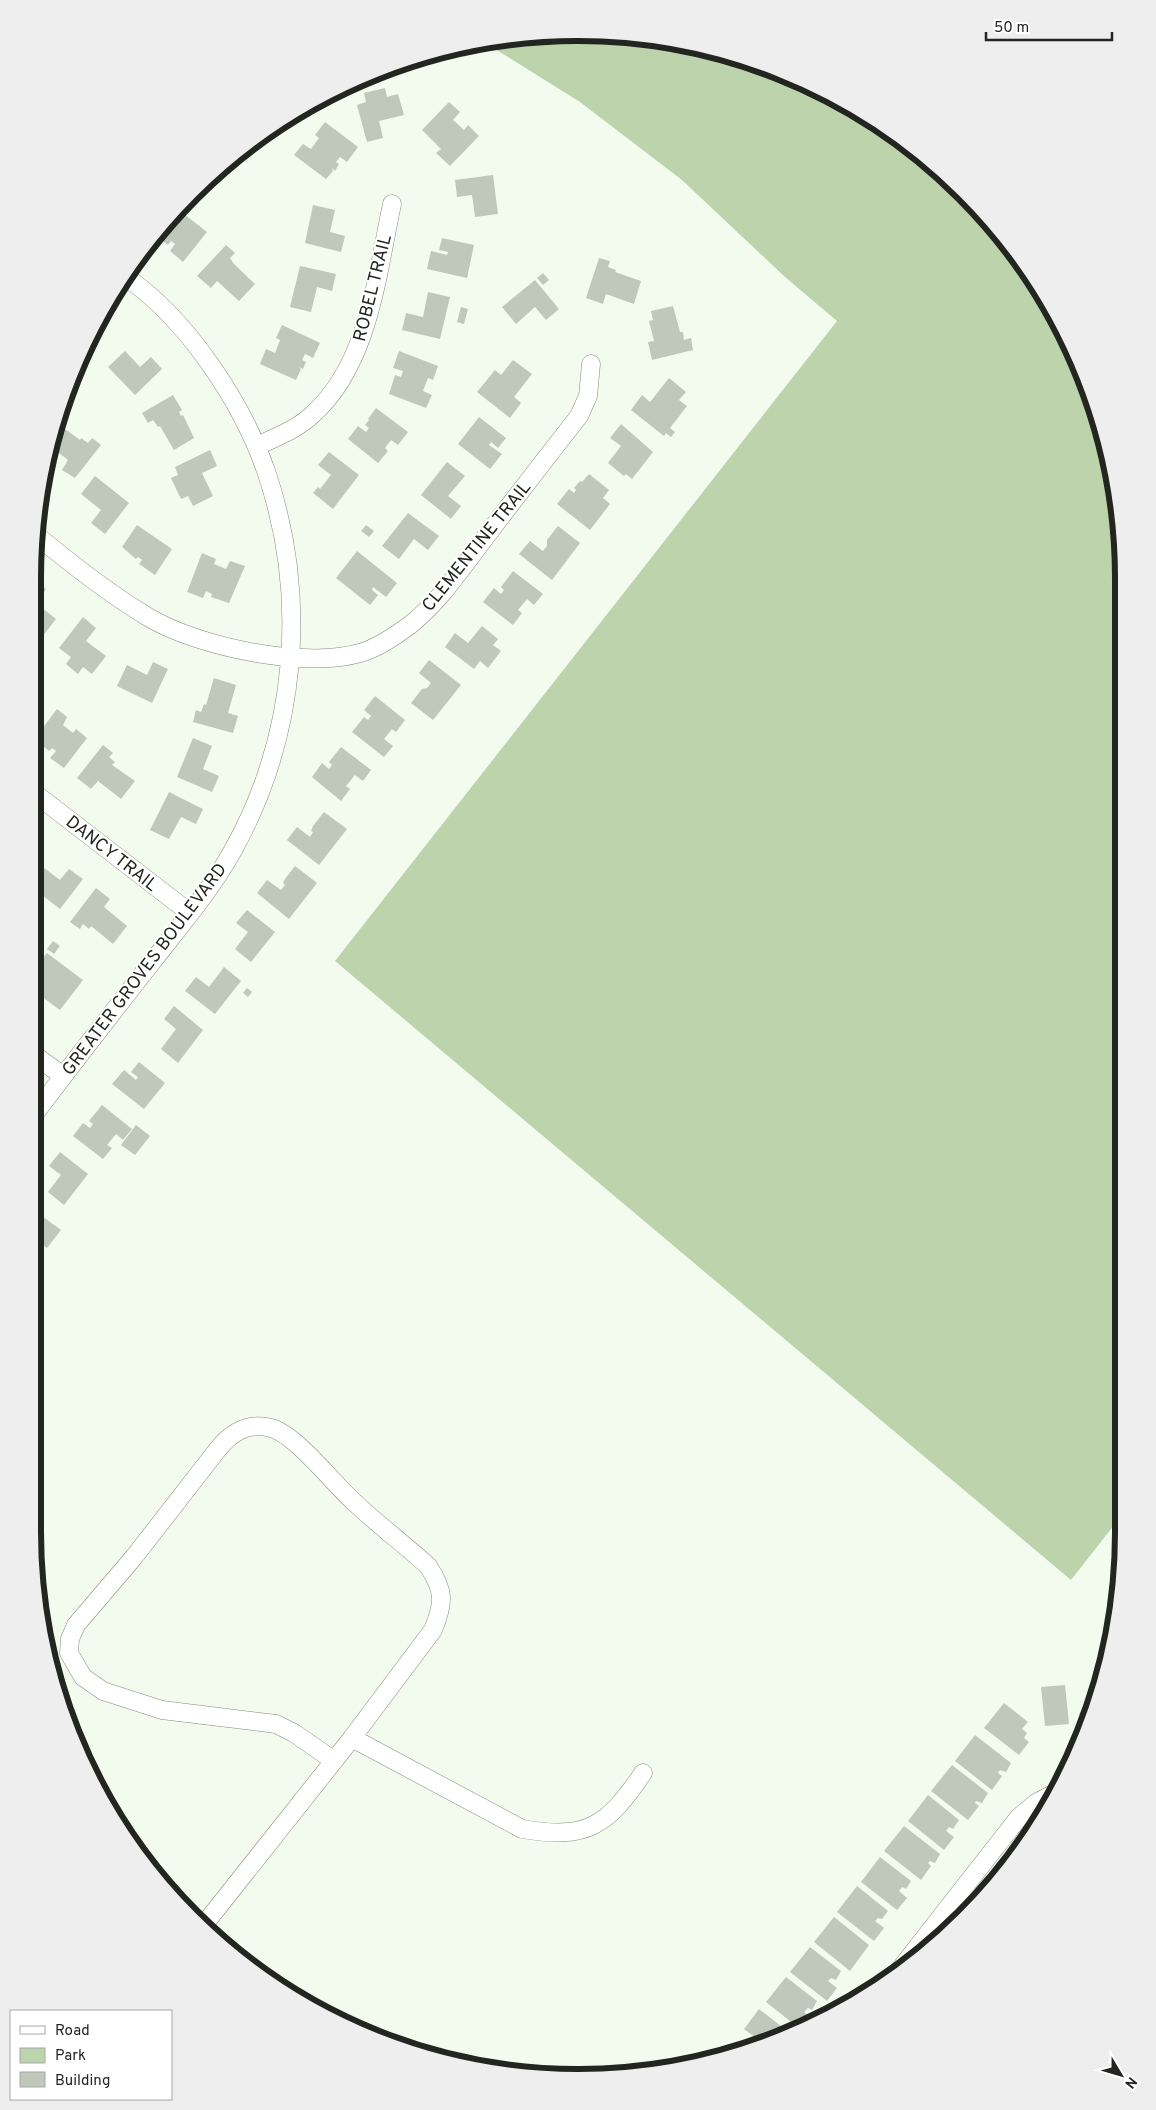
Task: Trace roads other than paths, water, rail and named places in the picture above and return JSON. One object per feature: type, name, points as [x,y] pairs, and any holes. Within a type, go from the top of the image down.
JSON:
[{"type":"street","name":"ROBEL TRAIL","points":[[257,446],[299,425],[313,415],[331,395],[345,372],[358,347],[366,323],[392,204]]},
{"type":"street","name":"GREATER GROVES BOULEVARD","points":[[41,1105],[190,913],[232,851],[260,794],[279,734],[287,695],[291,658],[288,575],[283,535],[271,485],[257,446],[242,412],[200,352],[162,308],[131,281]]},
{"type":"street","name":"CLEMENTINE TRAIL","points":[[42,540],[104,588],[148,618],[174,630],[207,640],[291,658],[360,653],[380,645],[402,630],[431,605],[578,416],[590,390],[591,364]]},
{"type":"street","name":"DANCY TRAIL","points":[[41,798],[190,913]]},
{"type":"street","points":[[41,1060],[63,1076]]},
{"type":"street","points":[[207,1921],[352,1738],[433,1630],[441,1612],[442,1595],[437,1579],[428,1566],[353,1501],[292,1440],[273,1428],[257,1426],[243,1428],[227,1438],[134,1557],[76,1625],[70,1639],[69,1654],[82,1677],[103,1691],[162,1710],[276,1724],[294,1733],[333,1760]]},
{"type":"street","points":[[352,1738],[522,1829],[548,1834],[576,1832],[601,1823],[622,1804],[643,1773]]},
{"type":"street","points":[[916,1949],[1019,1818],[1036,1802],[1044,1798]]}]
